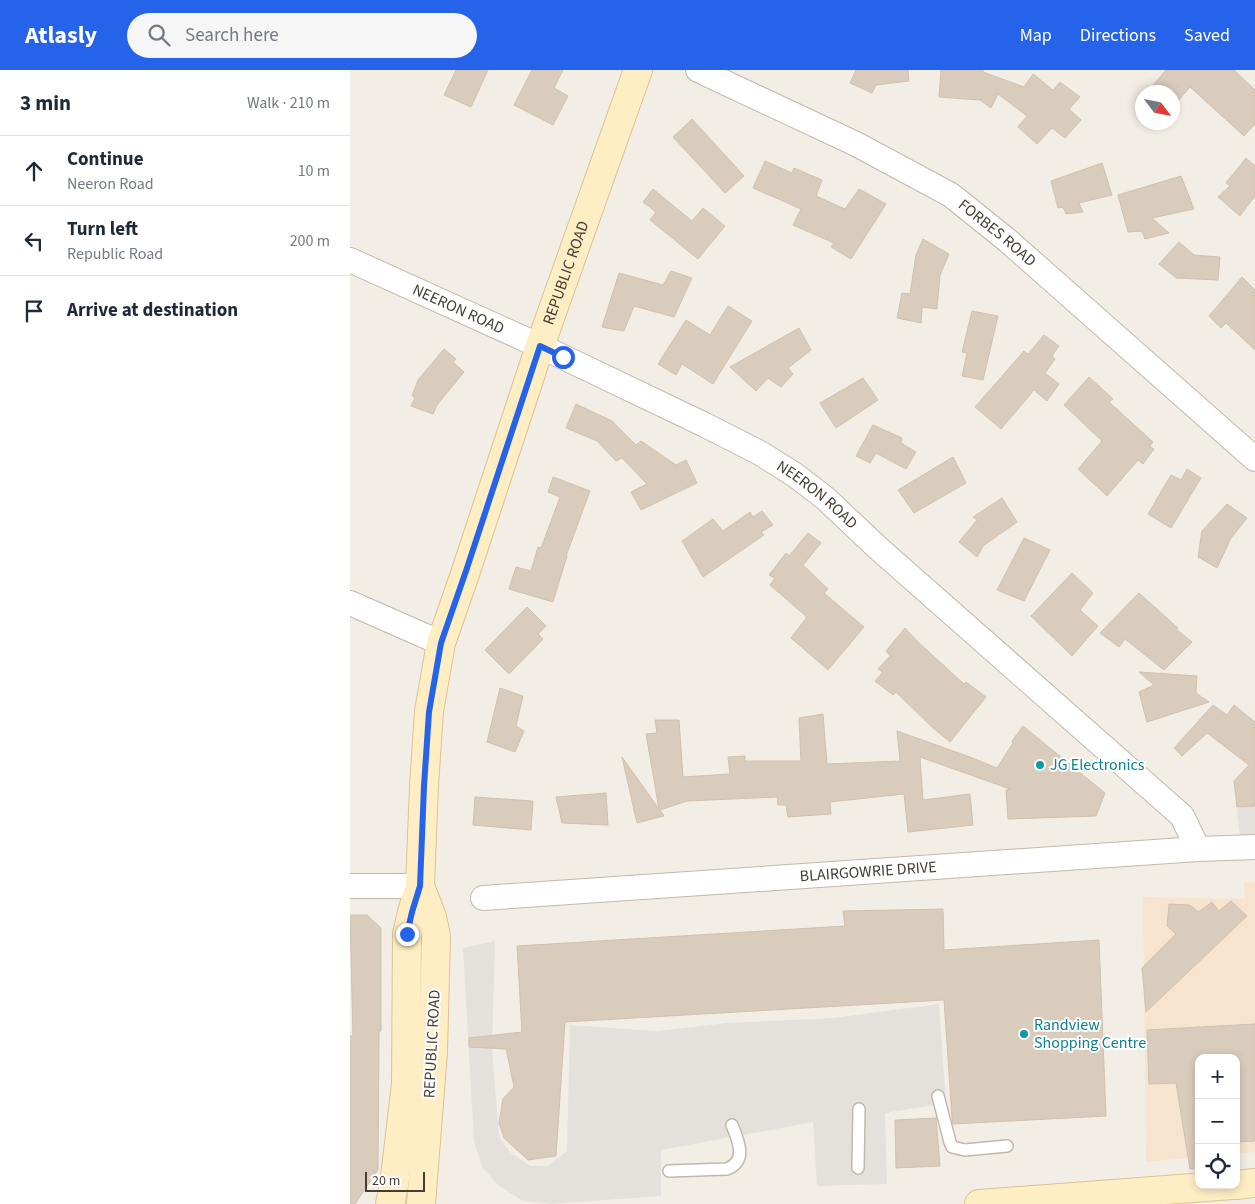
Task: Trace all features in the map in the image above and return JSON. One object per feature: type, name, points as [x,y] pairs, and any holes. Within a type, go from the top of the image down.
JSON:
[{"type":"main road","name":"REPUBLIC ROAD","points":[[390,1204],[406,1084],[407,934],[420,886],[429,712],[441,643],[540,346],[638,70]]},
{"type":"main road","name":"REPUBLIC ROAD","points":[[420,886],[432,917],[436,936],[433,1052],[421,1204]]},
{"type":"main road","points":[[1240,1185],[1255,1183]]},
{"type":"main road","points":[[979,1204],[1195,1188]]},
{"type":"street","name":"FORBES ROAD","points":[[698,70],[856,144],[951,195],[1008,240],[1255,459]]},
{"type":"street","name":"NEERON ROAD","points":[[350,260],[540,346],[705,425],[760,453],[795,475],[825,498],[878,548],[1182,816],[1198,849]]},
{"type":"street","points":[[350,603],[441,643]]},
{"type":"street","name":"BLAIRGOWRIE DRIVE","points":[[482,898],[1198,849],[1255,847]]},
{"type":"street","points":[[350,886],[420,886]]},
{"type":"lane","points":[[938,1096],[952,1147],[965,1150],[1007,1146]]},
{"type":"lane","points":[[858,1168],[859,1109]]},
{"type":"lane","points":[[669,1171],[728,1168],[733,1166],[738,1162],[740,1151],[732,1125]]},
{"type":"shaded area","points":[[1255,806],[1255,836],[1240,837],[1237,807]]},
{"type":"shaded area","points":[[1255,882],[1255,1152],[1240,1154],[1240,1054],[1195,1054],[1195,1157],[1146,1162],[1143,897],[1245,899],[1244,883]]},
{"type":"shaded area","points":[[495,941],[492,1048],[499,1137],[510,1152],[530,1166],[548,1166],[567,1151],[570,1025],[656,1031],[727,1023],[833,1018],[939,1004],[946,1103],[885,1113],[887,1184],[817,1186],[813,1122],[661,1150],[661,1196],[551,1204],[523,1201],[498,1185],[482,1167],[474,1141],[463,948]]},
{"type":"building","points":[[456,70],[488,70],[471,107],[444,95]]},
{"type":"building","points":[[532,70],[563,70],[554,88],[568,96],[553,125],[514,105]]},
{"type":"building","points":[[856,70],[908,70],[909,81],[876,85],[872,93],[850,83]]},
{"type":"building","points":[[941,70],[983,70],[983,72],[1024,87],[1033,74],[1053,90],[1060,82],[1080,97],[1069,109],[1081,120],[1065,138],[1052,128],[1037,144],[1018,127],[1027,116],[998,94],[991,108],[980,100],[939,97]]},
{"type":"building","points":[[1166,70],[1234,70],[1255,90],[1255,124],[1244,136],[1190,87],[1180,99],[1180,85],[1153,85]]},
{"type":"building","points":[[692,119],[744,176],[725,193],[673,137]]},
{"type":"building","points":[[1246,158],[1255,166],[1255,196],[1240,216],[1218,197],[1230,186],[1226,183]]},
{"type":"building","points":[[765,161],[792,173],[794,168],[822,180],[816,196],[845,209],[859,189],[886,204],[851,259],[831,247],[834,243],[793,225],[801,209],[753,188]]},
{"type":"building","points":[[1102,163],[1112,195],[1079,203],[1083,212],[1066,214],[1063,207],[1058,208],[1051,181]]},
{"type":"building","points":[[1181,176],[1194,209],[1152,218],[1169,233],[1145,239],[1142,231],[1128,232],[1118,195]]},
{"type":"building","points":[[653,189],[692,221],[703,208],[725,226],[698,259],[650,220],[656,212],[643,202]]},
{"type":"building","points":[[923,239],[949,254],[940,275],[937,309],[922,307],[921,323],[897,318],[902,293],[910,294],[916,255]]},
{"type":"building","points":[[1179,242],[1194,255],[1220,257],[1218,280],[1176,278],[1159,264]]},
{"type":"building","points":[[671,271],[692,278],[674,317],[634,306],[624,331],[602,327],[619,273],[663,285]]},
{"type":"building","points":[[1242,277],[1255,290],[1255,350],[1226,323],[1221,328],[1209,316]]},
{"type":"building","points":[[728,306],[752,321],[713,384],[682,364],[676,375],[658,364],[686,320],[710,335]]},
{"type":"building","points":[[972,311],[998,316],[983,380],[962,376],[967,353],[962,352]]},
{"type":"building","points":[[799,328],[811,350],[788,368],[793,374],[781,387],[768,378],[756,391],[730,367]]},
{"type":"building","points":[[1044,335],[1059,346],[1052,356],[1055,359],[1045,373],[1059,384],[1047,401],[1034,390],[1001,429],[975,407],[1024,351],[1028,354]]},
{"type":"building","points":[[444,349],[456,359],[453,362],[464,372],[437,405],[433,414],[411,406],[415,398],[412,396],[418,380]]},
{"type":"building","points":[[1089,377],[1113,399],[1109,402],[1153,442],[1150,446],[1154,449],[1143,464],[1138,460],[1107,496],[1078,469],[1102,441],[1064,405]]},
{"type":"building","points":[[863,378],[878,400],[836,428],[820,403]]},
{"type":"building","points":[[576,404],[612,421],[636,445],[641,441],[676,465],[686,460],[697,483],[641,510],[631,492],[647,484],[622,458],[616,461],[597,441],[566,428]]},
{"type":"building","points":[[873,425],[902,438],[901,443],[916,452],[906,469],[876,453],[870,463],[856,456]]},
{"type":"building","points":[[953,457],[966,483],[914,513],[898,490]]},
{"type":"building","points":[[1187,469],[1201,478],[1171,528],[1148,514],[1171,475],[1181,480]]},
{"type":"building","points":[[553,477],[590,491],[566,556],[553,602],[509,589],[516,567],[531,571],[538,547],[541,548],[560,497],[548,492]]},
{"type":"building","points":[[1002,498],[1017,522],[983,546],[977,557],[959,542],[977,520],[973,517]]},
{"type":"building","points":[[1227,504],[1247,518],[1231,538],[1217,568],[1198,557],[1202,531]]},
{"type":"building","points":[[762,511],[773,525],[761,532],[764,535],[703,577],[682,541],[713,519],[723,531],[750,512],[753,517]]},
{"type":"building","points":[[808,533],[821,543],[803,565],[828,589],[824,593],[864,627],[828,670],[791,638],[807,617],[770,585],[775,578],[769,575],[786,553],[789,556]]},
{"type":"building","points":[[1024,538],[1050,550],[1024,601],[997,590]]},
{"type":"building","points":[[1072,573],[1093,593],[1080,610],[1098,626],[1072,656],[1031,616]]},
{"type":"building","points":[[1139,593],[1192,642],[1164,670],[1125,639],[1119,647],[1100,633]]},
{"type":"building","points":[[527,607],[546,626],[538,634],[543,639],[509,674],[485,650]]},
{"type":"building","points":[[905,628],[964,684],[966,682],[986,697],[950,742],[896,692],[893,695],[875,681],[883,672],[878,669],[890,656],[886,651]]},
{"type":"building","points":[[1139,672],[1197,676],[1196,693],[1209,702],[1147,722],[1139,692],[1154,685]]},
{"type":"building","points":[[500,688],[523,696],[516,726],[524,731],[515,752],[487,742]]},
{"type":"building","points":[[1213,705],[1227,715],[1234,705],[1255,722],[1255,806],[1237,807],[1234,781],[1249,765],[1207,733],[1182,756],[1174,748]]},
{"type":"building","points":[[823,714],[827,764],[900,761],[897,731],[997,768],[1023,726],[1105,793],[1096,816],[1008,819],[1006,790],[1010,789],[920,757],[923,800],[970,794],[973,825],[908,832],[904,794],[830,802],[831,814],[788,817],[786,805],[778,805],[777,797],[687,801],[660,810],[664,816],[637,823],[622,757],[659,809],[646,734],[657,733],[655,720],[679,720],[683,777],[730,774],[728,757],[745,756],[745,761],[801,761],[799,718]]},
{"type":"building","points":[[606,793],[608,825],[562,823],[556,797]]},
{"type":"building","points":[[475,797],[533,801],[531,830],[473,825]]},
{"type":"building","points":[[1231,901],[1247,916],[1146,1012],[1142,968],[1176,934],[1167,926],[1169,904],[1190,905],[1198,912],[1212,902],[1219,911]]},
{"type":"building","name":"Randview Shopping Centre","points":[[943,909],[944,950],[1099,940],[1106,1116],[953,1124],[944,1000],[565,1022],[556,1156],[528,1160],[504,1138],[499,1123],[503,1099],[514,1087],[506,1049],[469,1047],[469,1038],[522,1032],[517,946],[845,926],[843,911]]},
{"type":"building","points":[[350,915],[367,915],[381,928],[378,1170],[355,1204],[350,1204],[350,1036],[353,1036]]},
{"type":"building","points":[[1255,1024],[1255,1141],[1240,1142],[1240,1054],[1195,1054],[1195,1169],[1190,1169],[1176,1083],[1149,1084],[1147,1030]]},
{"type":"building","points":[[936,1118],[940,1166],[896,1168],[895,1120]]},
{"type":"place","name":"JG Electronics","points":[[1040,765]]},
{"type":"place","name":"Randview Shopping Centre","points":[[1024,1034]]},
{"type":"route","points":[[407,934],[420,886],[429,712],[441,643],[540,346],[563,357]]}]
